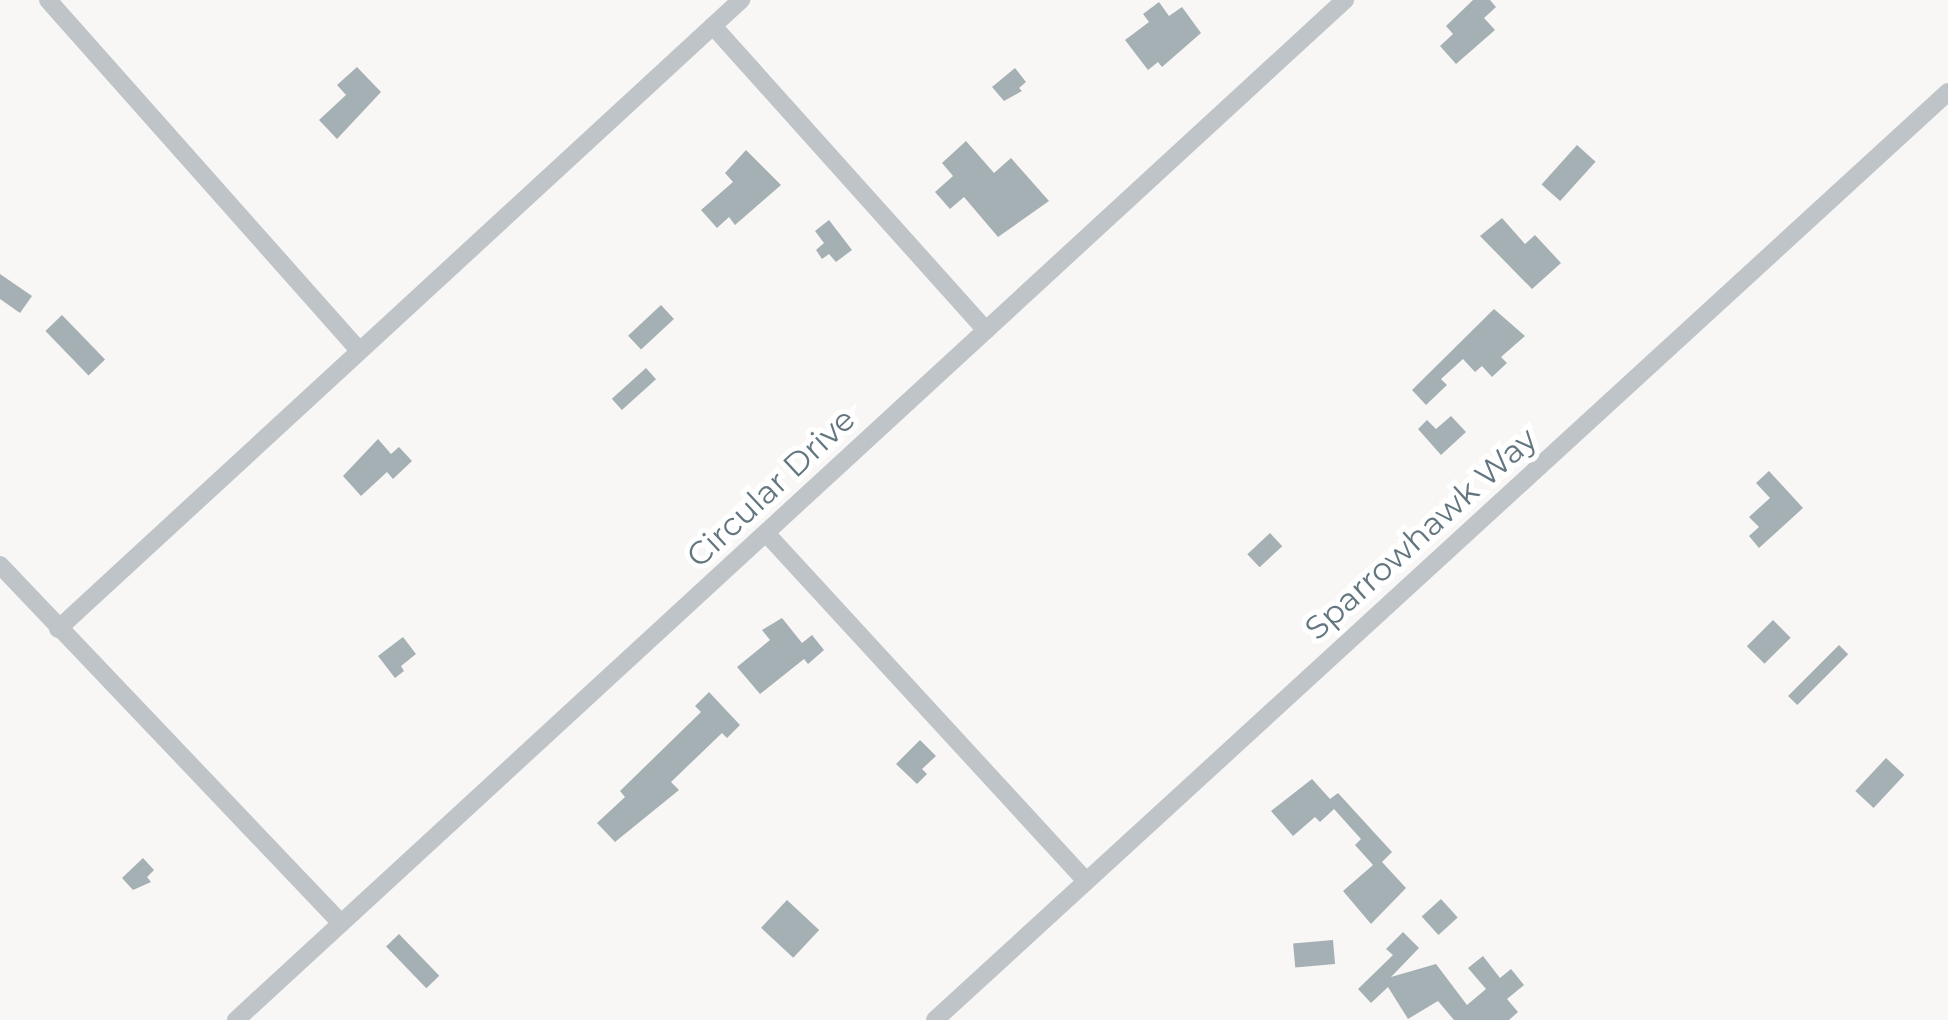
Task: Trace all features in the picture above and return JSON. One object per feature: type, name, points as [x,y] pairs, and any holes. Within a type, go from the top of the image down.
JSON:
[{"type":"street","points":[[48,0],[359,350]]},
{"type":"street","points":[[58,628],[741,0]]},
{"type":"street","name":"Circular Drive","points":[[236,1020],[1345,0]]},
{"type":"street","points":[[713,26],[986,330]]},
{"type":"street","name":"Sparrowhawk Way","points":[[935,1020],[1948,92]]},
{"type":"street","points":[[766,534],[1086,881]]},
{"type":"street","points":[[0,565],[342,923]]},
{"type":"building","points":[[1473,0],[1490,0],[1496,7],[1484,18],[1495,30],[1456,64],[1440,46],[1453,34],[1446,26]]},
{"type":"building","points":[[1159,2],[1169,16],[1182,7],[1201,33],[1162,67],[1158,62],[1148,70],[1125,40],[1149,22],[1143,14]]},
{"type":"building","points":[[357,67],[381,92],[337,139],[319,120],[346,95],[337,85]]},
{"type":"building","points":[[1015,68],[1026,82],[1019,88],[1022,91],[1004,101],[992,87]]},
{"type":"building","points":[[966,141],[994,173],[1011,158],[1049,201],[998,237],[964,197],[950,209],[935,192],[953,176],[942,163]]},
{"type":"building","points":[[1577,145],[1596,162],[1560,201],[1542,184]]},
{"type":"building","points":[[746,150],[781,185],[735,225],[729,217],[717,228],[701,210],[733,182],[725,173]]},
{"type":"building","points":[[1502,218],[1525,244],[1535,235],[1561,263],[1532,289],[1480,236]]},
{"type":"building","points":[[829,220],[852,250],[836,262],[829,254],[822,259],[816,250],[824,243],[815,231]]},
{"type":"building","points":[[0,274],[32,296],[20,313],[0,299]]},
{"type":"building","points":[[661,305],[674,319],[641,350],[628,336]]},
{"type":"building","points":[[1494,309],[1525,336],[1501,357],[1507,363],[1492,377],[1482,366],[1475,372],[1463,359],[1441,379],[1447,385],[1426,405],[1412,390]]},
{"type":"building","points":[[62,315],[105,360],[89,376],[45,331]]},
{"type":"building","points":[[646,368],[656,379],[622,410],[612,399]]},
{"type":"building","points":[[1451,416],[1466,432],[1441,455],[1418,429],[1427,420],[1436,429]]},
{"type":"building","points":[[378,439],[391,454],[399,447],[412,461],[393,479],[387,472],[361,496],[343,476]]},
{"type":"building","points":[[1769,471],[1803,508],[1759,548],[1749,536],[1759,527],[1749,517],[1770,498],[1756,483]]},
{"type":"building","points":[[1270,533],[1282,546],[1260,567],[1247,554]]},
{"type":"building","points":[[782,618],[802,643],[812,635],[824,650],[808,664],[804,659],[760,694],[737,667],[770,640],[762,630]]},
{"type":"building","points":[[1773,620],[1791,638],[1765,664],[1747,646]]},
{"type":"building","points":[[403,637],[416,654],[401,666],[404,671],[395,678],[378,656]]},
{"type":"building","points":[[1839,645],[1848,654],[1797,705],[1788,696]]},
{"type":"building","points":[[709,692],[740,725],[727,738],[722,733],[671,782],[679,790],[615,842],[597,823],[625,797],[620,791],[701,712],[695,706]]},
{"type":"building","points":[[920,740],[936,756],[922,769],[927,774],[917,784],[896,764]]},
{"type":"building","points":[[1886,758],[1904,775],[1874,808],[1855,791]]},
{"type":"building","points":[[1312,779],[1330,799],[1338,793],[1392,852],[1382,862],[1406,888],[1371,924],[1343,891],[1373,865],[1355,845],[1361,839],[1334,809],[1320,822],[1315,817],[1293,836],[1271,811]]},
{"type":"building","points":[[143,858],[154,870],[147,877],[151,882],[133,890],[122,878]]},
{"type":"building","points":[[1441,899],[1458,918],[1438,935],[1422,916]]},
{"type":"building","points":[[787,900],[819,930],[793,958],[761,928]]},
{"type":"building","points":[[1403,932],[1419,948],[1391,977],[1436,964],[1467,1005],[1486,989],[1468,968],[1483,956],[1500,978],[1511,969],[1524,985],[1507,999],[1518,1012],[1509,1020],[1454,1020],[1438,1001],[1408,1019],[1388,987],[1371,1003],[1358,989],[1393,955],[1386,949]]},
{"type":"building","points":[[399,934],[439,976],[426,988],[386,947]]},
{"type":"building","points":[[1333,940],[1335,964],[1295,967],[1293,943]]}]
